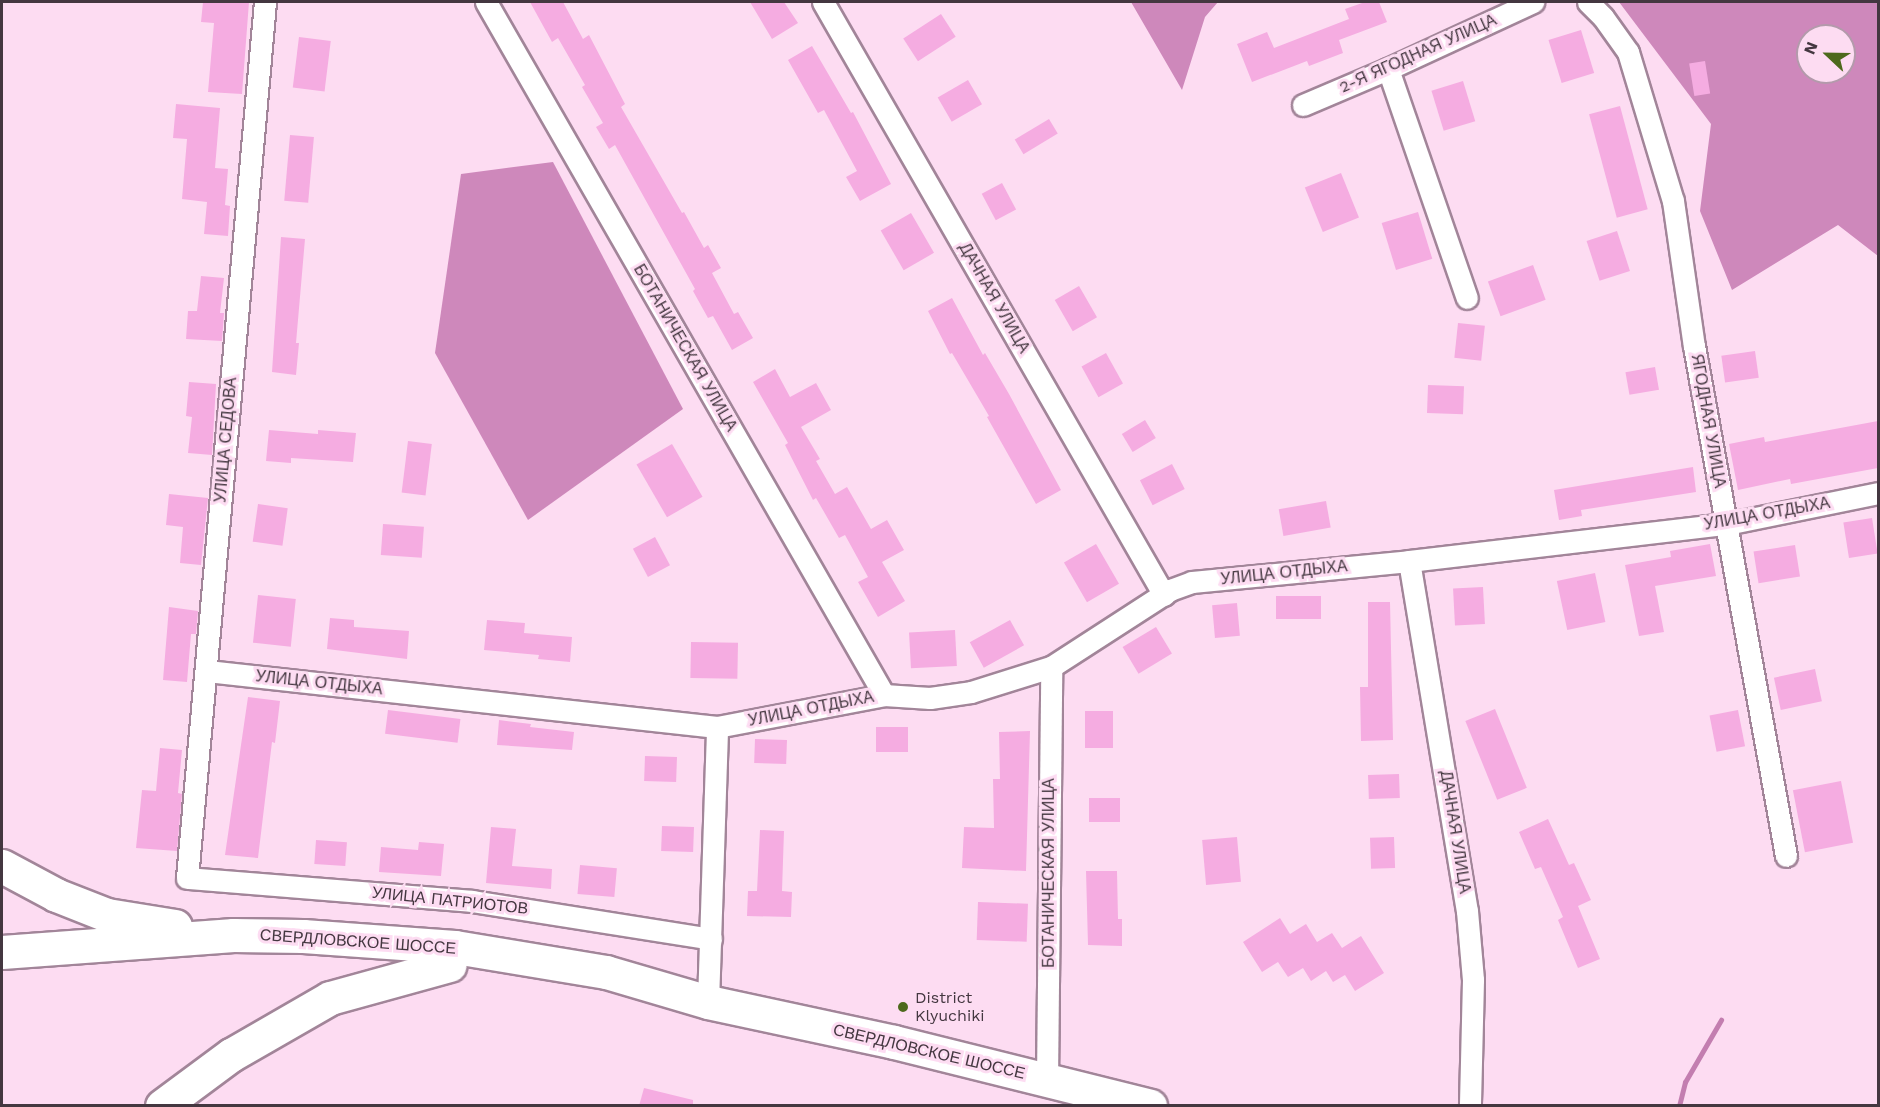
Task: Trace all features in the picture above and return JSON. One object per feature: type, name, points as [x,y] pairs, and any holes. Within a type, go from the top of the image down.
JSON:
[{"type":"main road","points":[[2,866],[56,896],[107,915],[233,935]]},
{"type":"main road","name":"СВЕРДЛОВСКОЕ ШОССЕ","points":[[2,952],[233,935],[303,936],[454,947],[606,972],[708,1002]]},
{"type":"main road","name":"СВЕРДЛОВСКОЕ ШОССЕ","points":[[2,972],[205,955],[349,957],[450,965],[708,1002],[894,1042],[1150,1106]]},
{"type":"main road","points":[[162,1106],[231,1055],[330,998],[450,965]]},
{"type":"street","name":"УЛИЦА СЕДОВА","points":[[187,878],[265,2]]},
{"type":"street","name":"БОТАНИЧЕСКАЯ УЛИЦА","points":[[486,2],[884,695]]},
{"type":"street","name":"ДАЧНАЯ УЛИЦА","points":[[824,2],[1164,595]]},
{"type":"street","name":"2-Я ЯГОДНАЯ УЛИЦА","points":[[1304,105],[1533,2]]},
{"type":"street","name":"ЯГОДНАЯ УЛИЦА","points":[[1588,2],[1603,17],[1628,52],[1673,201],[1694,346],[1786,856]]},
{"type":"street","points":[[1388,69],[1467,298]]},
{"type":"street","name":"УЛИЦА ОТДЫХА","points":[[207,671],[717,727],[884,695],[950,697],[1051,667],[1164,595],[1192,582],[1410,561],[1726,524],[1878,493]]},
{"type":"street","name":"ДАЧНАЯ УЛИЦА","points":[[1410,561],[1467,911],[1473,981],[1470,1106]]},
{"type":"street","name":"БОТАНИЧЕСКАЯ УЛИЦА","points":[[1047,1080],[1051,667]]},
{"type":"street","points":[[708,1002],[717,727]]},
{"type":"street","name":"УЛИЦА ПАТРИОТОВ","points":[[187,878],[472,900],[711,939]]},
{"type":"shaded area","points":[[1131,2],[1218,2],[1205,17],[1182,90]]},
{"type":"shaded area","points":[[1619,2],[1878,2],[1878,256],[1838,225],[1732,290],[1700,211],[1711,124]]},
{"type":"shaded area","points":[[553,162],[683,409],[528,520],[435,353],[461,174]]},
{"type":"building","points":[[203,2],[249,2],[242,94],[208,92],[214,23],[201,22]]},
{"type":"building","points":[[530,2],[563,2],[583,39],[589,35],[625,104],[621,107],[704,248],[708,245],[721,268],[712,273],[734,314],[738,312],[753,338],[732,350],[713,316],[708,318],[693,291],[695,289],[615,145],[609,149],[596,127],[603,123],[582,87],[585,85],[558,38],[552,42]]},
{"type":"building","points":[[750,2],[784,2],[798,23],[772,39]]},
{"type":"building","points":[[1365,2],[1379,2],[1387,22],[1339,40],[1343,53],[1309,66],[1307,61],[1252,82],[1237,44],[1267,32],[1274,48],[1349,19],[1345,9]]},
{"type":"building","points":[[941,14],[956,37],[918,61],[903,39]]},
{"type":"building","points":[[1581,30],[1594,73],[1562,83],[1548,40]]},
{"type":"building","points":[[299,37],[331,41],[325,92],[293,88]]},
{"type":"building","points":[[812,46],[851,113],[853,112],[891,184],[860,201],[846,177],[857,171],[824,110],[818,113],[788,60]]},
{"type":"building","points":[[1705,61],[1710,94],[1694,96],[1689,64]]},
{"type":"building","points":[[968,80],[982,104],[952,122],[938,98]]},
{"type":"building","points":[[1463,81],[1475,121],[1444,131],[1431,91]]},
{"type":"building","points":[[176,104],[220,108],[215,168],[228,169],[225,205],[230,206],[228,236],[204,234],[207,202],[182,199],[187,139],[173,138]]},
{"type":"building","points":[[1620,106],[1648,209],[1617,218],[1589,114]]},
{"type":"building","points":[[1049,119],[1058,134],[1023,154],[1015,140]]},
{"type":"building","points":[[290,135],[314,137],[308,203],[284,201]]},
{"type":"building","points":[[1341,173],[1359,218],[1323,232],[1305,188]]},
{"type":"building","points":[[1002,183],[1016,209],[996,220],[982,194]]},
{"type":"building","points":[[1418,212],[1432,259],[1396,270],[1382,223]]},
{"type":"building","points":[[911,213],[934,253],[904,270],[881,230]]},
{"type":"building","points":[[1617,231],[1630,271],[1600,281],[1587,241]]},
{"type":"building","points":[[281,237],[305,239],[296,343],[299,343],[296,375],[272,372]]},
{"type":"building","points":[[1533,265],[1546,300],[1501,316],[1488,281]]},
{"type":"building","points":[[201,276],[224,278],[220,313],[224,313],[222,341],[186,339],[188,311],[197,311]]},
{"type":"building","points":[[1079,286],[1097,317],[1073,331],[1055,300]]},
{"type":"building","points":[[952,298],[983,355],[985,353],[1009,394],[1061,490],[1036,504],[987,417],[989,416],[952,353],[950,354],[928,311]]},
{"type":"building","points":[[1458,323],[1485,326],[1481,361],[1454,358]]},
{"type":"building","points":[[1755,351],[1759,378],[1725,382],[1721,356]]},
{"type":"building","points":[[1106,353],[1123,384],[1098,397],[1082,367]]},
{"type":"building","points":[[1655,367],[1659,390],[1629,395],[1625,372]]},
{"type":"building","points":[[775,369],[790,397],[816,383],[831,410],[801,427],[820,459],[816,461],[835,494],[847,487],[871,529],[887,520],[904,550],[882,562],[905,601],[878,617],[858,582],[868,577],[845,535],[839,538],[816,498],[813,500],[785,445],[788,443],[753,382]]},
{"type":"building","points":[[189,382],[216,384],[212,455],[188,453],[192,417],[186,416]]},
{"type":"building","points":[[1428,385],[1464,386],[1463,414],[1427,413]]},
{"type":"building","points":[[1145,420],[1156,438],[1133,452],[1122,434]]},
{"type":"building","points":[[1878,421],[1878,468],[1791,484],[1790,479],[1738,490],[1729,444],[1764,437],[1765,442]]},
{"type":"building","points":[[269,430],[318,434],[318,430],[356,433],[353,462],[291,458],[291,463],[266,461]]},
{"type":"building","points":[[408,441],[432,444],[425,496],[402,493]]},
{"type":"building","points":[[672,444],[702,497],[667,517],[636,464]]},
{"type":"building","points":[[1172,464],[1185,489],[1153,505],[1140,480]]},
{"type":"building","points":[[1693,467],[1696,492],[1581,510],[1582,516],[1559,520],[1554,490]]},
{"type":"building","points":[[169,494],[208,498],[201,565],[180,563],[183,527],[166,525]]},
{"type":"building","points":[[1326,501],[1331,528],[1283,536],[1279,509]]},
{"type":"building","points":[[258,504],[288,508],[282,546],[253,542]]},
{"type":"building","points":[[1872,518],[1878,554],[1849,558],[1843,523]]},
{"type":"building","points":[[383,524],[424,527],[422,558],[381,555]]},
{"type":"building","points":[[655,537],[670,565],[648,577],[633,549]]},
{"type":"building","points":[[1096,544],[1119,584],[1087,602],[1064,562]]},
{"type":"building","points":[[1710,544],[1716,576],[1655,586],[1664,632],[1639,636],[1625,565],[1671,557],[1670,551]]},
{"type":"building","points":[[1795,545],[1800,577],[1759,583],[1754,552]]},
{"type":"building","points":[[1595,573],[1605,622],[1567,630],[1557,581]]},
{"type":"building","points":[[1483,587],[1485,624],[1455,626],[1453,589]]},
{"type":"building","points":[[258,595],[296,599],[291,647],[253,643]]},
{"type":"building","points":[[1276,596],[1321,596],[1321,619],[1276,619]]},
{"type":"building","points":[[1368,602],[1390,602],[1393,740],[1361,741],[1360,687],[1368,687]]},
{"type":"building","points":[[1237,603],[1240,636],[1215,638],[1212,605]]},
{"type":"building","points":[[169,607],[198,611],[196,634],[191,634],[187,682],[163,680]]},
{"type":"building","points":[[330,618],[354,620],[354,627],[409,631],[407,659],[327,649]]},
{"type":"building","points":[[487,620],[525,623],[524,633],[572,637],[570,662],[538,659],[539,655],[484,650]]},
{"type":"building","points":[[1010,620],[1024,645],[984,668],[970,642]]},
{"type":"building","points":[[1156,627],[1172,654],[1139,674],[1123,647]]},
{"type":"building","points":[[955,630],[957,666],[911,668],[909,632]]},
{"type":"building","points":[[691,642],[738,643],[737,679],[690,678]]},
{"type":"building","points":[[1815,669],[1822,701],[1781,710],[1774,678]]},
{"type":"building","points":[[248,697],[280,701],[275,743],[272,742],[258,858],[225,855]]},
{"type":"building","points":[[1495,709],[1527,788],[1497,800],[1465,721]]},
{"type":"building","points":[[388,710],[460,719],[458,743],[385,734]]},
{"type":"building","points":[[1738,710],[1745,746],[1717,752],[1710,716]]},
{"type":"building","points":[[1085,711],[1113,711],[1113,748],[1085,748]]},
{"type":"building","points":[[499,720],[531,724],[530,727],[574,732],[572,750],[497,745]]},
{"type":"building","points":[[876,727],[908,727],[908,752],[876,752]]},
{"type":"building","points":[[1030,731],[1026,871],[962,868],[964,827],[994,828],[993,779],[1000,779],[999,732]]},
{"type":"building","points":[[755,739],[787,740],[786,764],[754,763]]},
{"type":"building","points":[[160,748],[182,750],[178,793],[182,794],[177,851],[136,848],[142,790],[156,791]]},
{"type":"building","points":[[645,756],[677,757],[676,782],[644,781]]},
{"type":"building","points":[[1399,774],[1400,798],[1369,799],[1368,775]]},
{"type":"building","points":[[1841,781],[1853,843],[1805,852],[1793,790]]},
{"type":"building","points":[[1089,798],[1120,798],[1120,822],[1089,822]]},
{"type":"building","points":[[1548,819],[1569,865],[1574,863],[1591,900],[1578,906],[1600,959],[1578,968],[1558,920],[1563,917],[1541,867],[1535,869],[1519,832]]},
{"type":"building","points":[[662,826],[694,827],[693,852],[661,851]]},
{"type":"building","points":[[491,827],[516,829],[512,866],[552,869],[551,889],[486,883]]},
{"type":"building","points":[[760,830],[784,831],[782,891],[792,892],[791,917],[747,916],[748,891],[757,891]]},
{"type":"building","points":[[1237,837],[1241,882],[1206,885],[1202,840]]},
{"type":"building","points":[[1394,837],[1395,868],[1371,869],[1370,838]]},
{"type":"building","points":[[316,840],[347,842],[345,866],[314,864]]},
{"type":"building","points":[[419,842],[444,844],[441,876],[379,872],[381,847],[418,850]]},
{"type":"building","points":[[580,865],[617,868],[614,897],[577,894]]},
{"type":"building","points":[[1086,871],[1117,871],[1118,919],[1122,919],[1122,946],[1088,945]]},
{"type":"building","points":[[978,902],[1028,904],[1027,942],[977,940]]},
{"type":"building","points":[[1280,918],[1290,934],[1306,924],[1317,942],[1332,933],[1342,948],[1361,936],[1384,973],[1355,991],[1345,975],[1333,982],[1326,971],[1311,981],[1303,968],[1288,977],[1278,962],[1262,972],[1243,942]]},
{"type":"building","points":[[644,1088],[693,1100],[693,1106],[639,1106]]},
{"type":"waterway","points":[[1679,1106],[1685,1082],[1721,1020]]},
{"type":"place","name":"District Klyuchiki","points":[[903,1007]]}]
